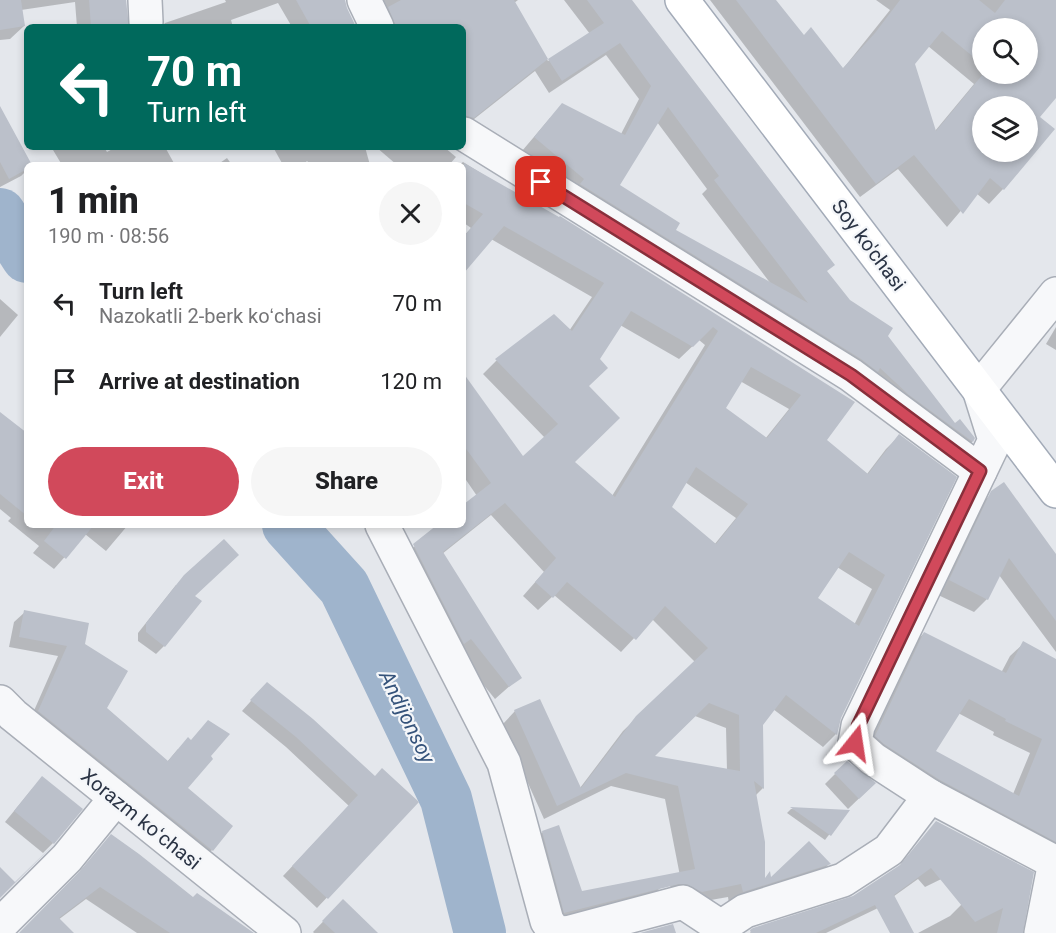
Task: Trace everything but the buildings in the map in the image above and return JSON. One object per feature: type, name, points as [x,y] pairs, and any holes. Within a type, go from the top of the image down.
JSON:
[{"type":"main road","name":"Soy ko'chasi","points":[[682,0],[1056,491]]},
{"type":"street","points":[[364,0],[376,24]]},
{"type":"street","points":[[466,135],[851,375],[980,471]]},
{"type":"street","points":[[1041,933],[1056,862],[930,796],[873,759],[855,743],[858,726],[995,440],[979,389],[1056,294]]},
{"type":"street","points":[[384,528],[504,763],[547,921],[554,931],[566,933],[683,902],[719,930],[745,911],[843,880],[889,850],[930,796]]},
{"type":"street","name":"Xorazm koʻchasi","points":[[0,702],[13,715],[284,933]]},
{"type":"street","points":[[0,925],[67,858],[116,798]]},
{"type":"waterway","name":"Andijonsoy","points":[[0,214],[24,252]]},
{"type":"waterway","name":"Andijonsoy","points":[[291,528],[344,587],[446,799],[480,933]]},
{"type":"route","points":[[541,182],[851,375],[980,471],[858,726],[855,743]]}]
